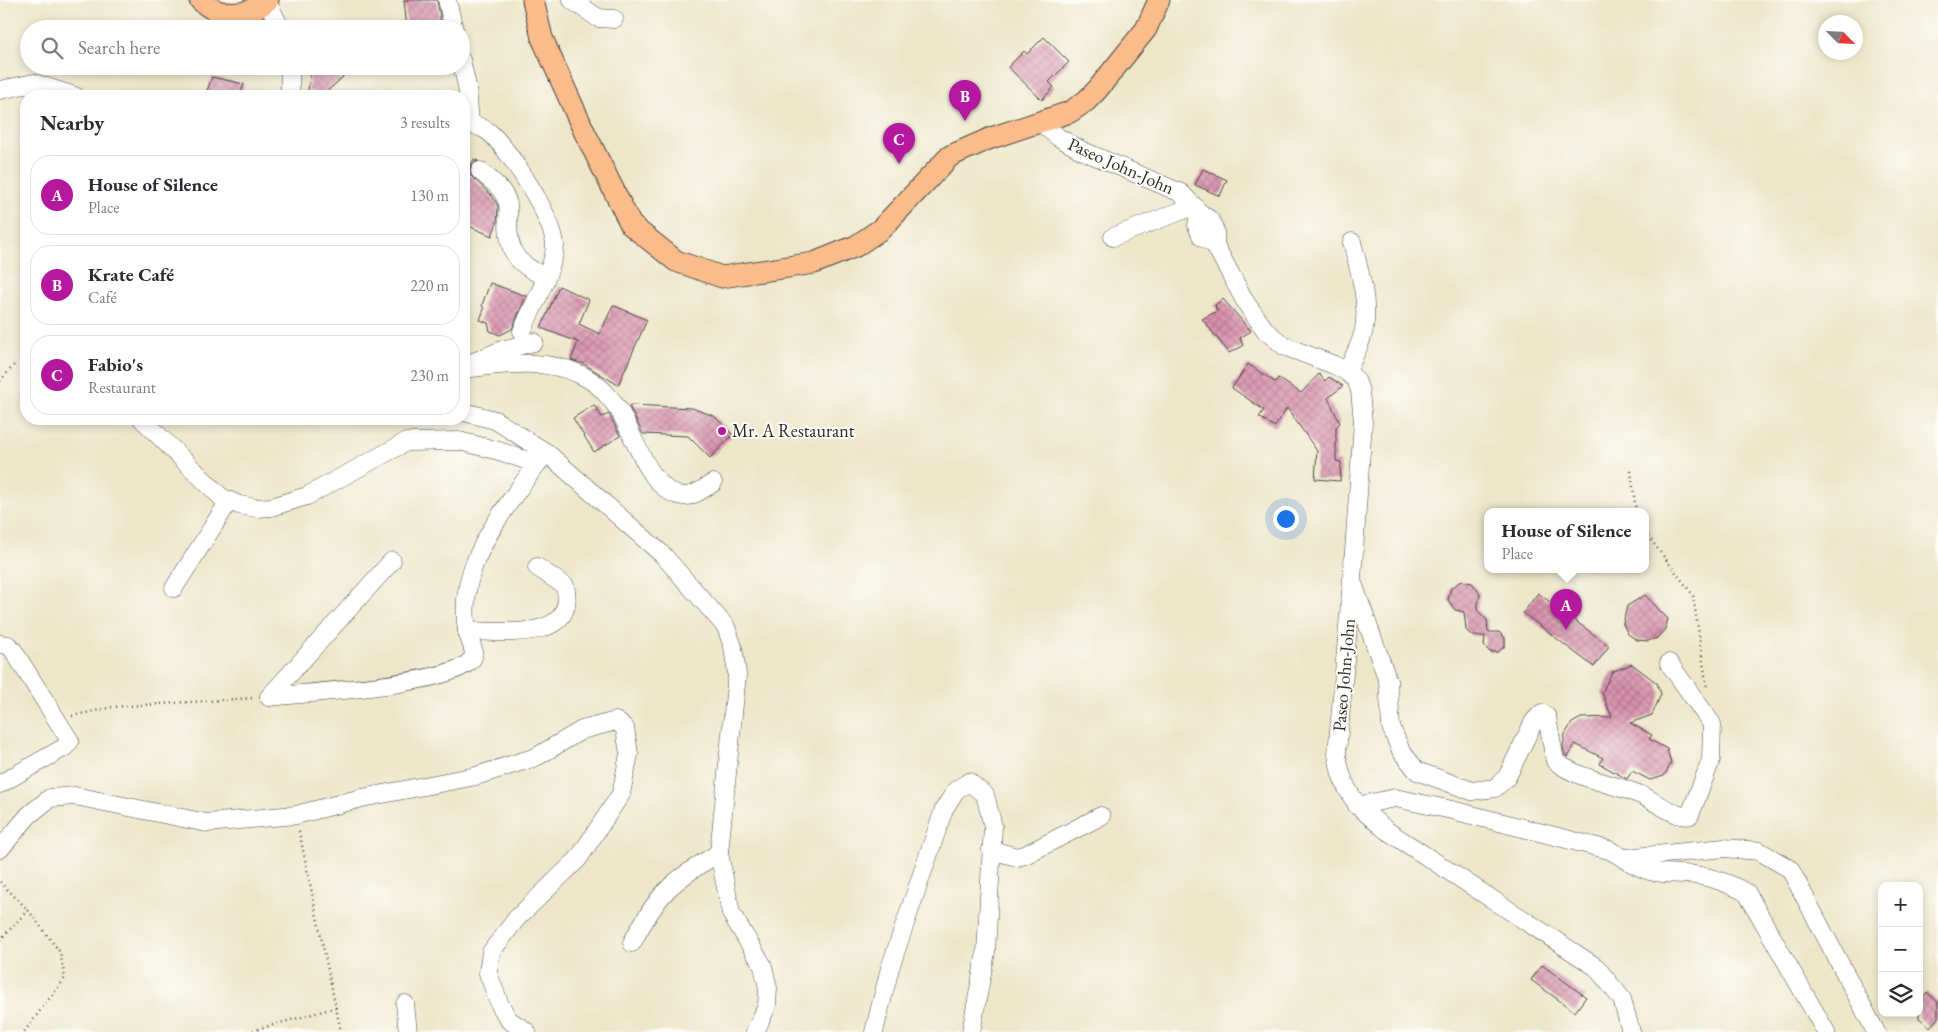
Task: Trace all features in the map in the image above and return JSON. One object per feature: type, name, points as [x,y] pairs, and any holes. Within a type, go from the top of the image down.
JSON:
[{"type":"main road","points":[[200,0],[216,11],[230,15],[243,13],[267,1]]},
{"type":"main road","points":[[533,0],[542,38],[584,131],[631,224],[676,261],[722,277],[814,263],[856,246],[881,229],[950,156],[991,138],[1070,112],[1086,101],[1097,90],[1146,29],[1159,0]]},
{"type":"street","points":[[447,0],[452,20]]},
{"type":"street","points":[[572,0],[598,18],[614,19]]},
{"type":"street","points":[[267,1],[276,20]]},
{"type":"street","points":[[290,75],[290,90]]},
{"type":"street","points":[[465,75],[468,90]]},
{"type":"street","points":[[0,90],[34,83],[56,90]]},
{"type":"street","name":"Paseo John-John","points":[[1040,122],[1081,150],[1174,189],[1197,209]]},
{"type":"street","points":[[470,124],[488,131],[510,154],[553,230],[555,247],[528,337],[478,359],[470,365]]},
{"type":"street","points":[[480,171],[500,188],[508,204],[509,245],[519,260],[545,278]]},
{"type":"street","points":[[1113,237],[1197,209],[1197,226],[1202,237],[1215,245],[1246,303],[1275,341],[1347,372],[1364,330],[1365,307],[1360,274],[1352,242]]},
{"type":"street","points":[[470,369],[536,363],[572,371],[594,382],[619,410],[641,458],[670,492],[687,496],[713,483]]},
{"type":"street","name":"Paseo John-John","points":[[1347,372],[1356,380],[1363,406],[1352,580],[1337,754],[1339,773],[1347,792],[1357,806],[1419,853],[1596,967],[1622,1000],[1631,1032]]},
{"type":"street","points":[[470,414],[495,420],[663,555],[726,627],[733,647],[736,674],[719,853],[731,913],[763,966],[768,988],[767,1006],[755,1032]]},
{"type":"street","points":[[148,425],[221,497],[239,505],[257,508],[271,507],[307,496],[406,442],[459,441],[500,451],[542,458]]},
{"type":"street","points":[[269,697],[423,680],[463,666],[470,661],[473,653],[467,631],[465,606],[472,570],[499,516],[542,458]]},
{"type":"street","points":[[174,588],[229,501]]},
{"type":"street","points":[[269,697],[392,561]]},
{"type":"street","points":[[467,631],[538,631],[562,615],[567,606],[565,586],[537,567]]},
{"type":"street","points":[[1352,580],[1388,681],[1391,727],[1401,751],[1417,771],[1472,791],[1495,788],[1507,777],[1534,721],[1542,713],[1547,717],[1555,761],[1566,770],[1642,795],[1681,816],[1690,815],[1712,760],[1712,724],[1669,663]]},
{"type":"street","points":[[0,644],[8,645],[13,650],[58,719],[70,741],[68,744],[0,784]]},
{"type":"street","points":[[0,849],[29,815],[50,798],[75,796],[207,823],[296,815],[362,798],[476,776],[536,757],[582,730],[616,721],[625,728],[629,754],[621,794],[578,859],[517,918],[491,952],[488,973],[500,1005],[509,1020],[528,1032]]},
{"type":"street","points":[[874,1032],[890,968],[944,809],[956,790],[969,782],[985,795],[990,804],[993,826],[986,952],[971,1032]]},
{"type":"street","points":[[1357,806],[1395,798],[1580,842],[1626,858],[1637,867],[1651,872],[1721,880],[1747,893],[1826,1032]]},
{"type":"street","points":[[991,850],[1017,857],[1101,816]]},
{"type":"street","points":[[1626,858],[1724,848],[1759,851],[1790,869],[1876,1032]]},
{"type":"street","points":[[632,943],[648,911],[660,895],[681,875],[719,853]]},
{"type":"street","points":[[405,1004],[408,1032]]},
{"type":"path","points":[[0,381],[15,364]]},
{"type":"path","points":[[1631,471],[1636,508]]},
{"type":"path","points":[[1649,537],[1693,595],[1708,696]]},
{"type":"path","points":[[58,719],[112,707],[269,697]]},
{"type":"path","points":[[296,815],[341,1032]]},
{"type":"path","points":[[0,882],[28,910],[60,952],[64,978],[24,1032]]},
{"type":"path","points":[[0,940],[28,910]]},
{"type":"path","points":[[248,1032],[337,1007]]},
{"type":"building","points":[[404,0],[437,0],[441,20],[406,20]]},
{"type":"building","points":[[1044,37],[1069,62],[1049,82],[1054,87],[1042,100],[1008,67],[1024,51],[1027,54]]},
{"type":"building","points":[[310,75],[342,75],[343,77],[329,90],[308,90]]},
{"type":"building","points":[[212,77],[244,84],[242,90],[207,90]]},
{"type":"building","points":[[1203,169],[1227,180],[1220,196],[1195,185]]},
{"type":"building","points":[[470,175],[492,196],[498,206],[497,222],[492,236],[470,227]]},
{"type":"building","points":[[490,283],[526,296],[512,329],[500,335],[490,331],[488,323],[480,320],[484,309],[482,305]]},
{"type":"building","points":[[559,286],[589,300],[579,324],[600,334],[613,305],[647,320],[618,385],[584,364],[571,360],[578,342],[541,328]]},
{"type":"building","points":[[1223,299],[1251,331],[1240,338],[1243,346],[1229,353],[1202,319],[1217,311],[1215,305]]},
{"type":"building","points":[[1248,364],[1275,382],[1278,378],[1301,393],[1319,374],[1325,381],[1329,377],[1343,386],[1328,398],[1340,423],[1336,427],[1336,461],[1341,462],[1340,481],[1315,479],[1317,451],[1287,408],[1275,427],[1259,417],[1264,410],[1232,388]]},
{"type":"building","points":[[594,405],[602,417],[609,414],[620,436],[594,452],[573,418]]},
{"type":"building","points":[[629,406],[692,408],[714,416],[733,435],[710,458],[688,436],[643,434]]},
{"type":"building","points":[[1461,581],[1472,583],[1480,594],[1477,610],[1487,620],[1488,632],[1499,632],[1505,638],[1505,646],[1498,652],[1490,652],[1484,646],[1485,636],[1472,636],[1466,630],[1464,612],[1455,610],[1448,600],[1451,588]]},
{"type":"building","points":[[1538,593],[1609,646],[1594,667],[1523,613]]},
{"type":"building","points":[[1645,595],[1668,619],[1665,629],[1657,638],[1648,641],[1637,640],[1628,634],[1623,624],[1627,606]]},
{"type":"building","points":[[1632,664],[1657,683],[1661,694],[1652,715],[1630,723],[1652,735],[1649,739],[1667,749],[1671,763],[1664,776],[1650,780],[1632,771],[1627,779],[1600,764],[1603,758],[1575,744],[1568,757],[1565,755],[1563,747],[1565,734],[1572,723],[1581,718],[1612,717],[1602,693],[1612,672]]},
{"type":"building","points":[[1542,965],[1586,997],[1575,1012],[1531,980]]},
{"type":"building","points":[[1927,992],[1938,1002],[1938,1018],[1930,1027],[1919,1018],[1923,1017],[1923,996]]},
{"type":"place","name":"Krate Café","points":[[965,121]]},
{"type":"place","name":"Fabio's","points":[[899,164]]},
{"type":"place","name":"Mr. A Restaurant","points":[[722,431]]},
{"type":"place","name":"House of Silence","points":[[1566,630]]}]
